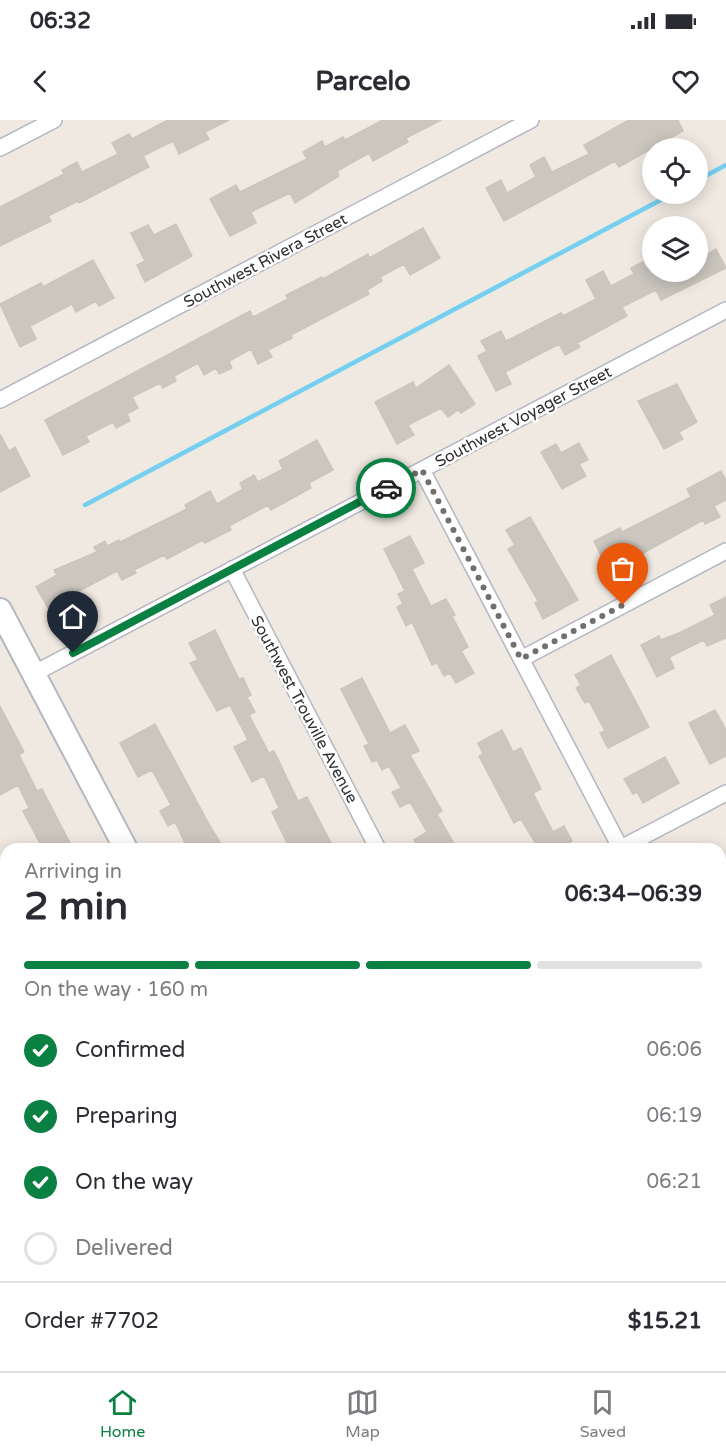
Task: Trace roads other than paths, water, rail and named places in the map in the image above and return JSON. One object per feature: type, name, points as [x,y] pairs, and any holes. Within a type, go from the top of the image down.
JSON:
[{"type":"street","points":[[0,148],[54,120]]},
{"type":"street","name":"Southwest Rivera Street","points":[[0,400],[531,120]]},
{"type":"street","name":"Southwest Voyager Street","points":[[33,674],[726,310]]},
{"type":"street","points":[[422,470],[618,843]]},
{"type":"street","points":[[521,659],[726,552]]},
{"type":"street","name":"Southwest Trouville Avenue","points":[[232,569],[375,843]]},
{"type":"street","points":[[0,610],[123,843]]},
{"type":"street","points":[[632,843],[726,793]]},
{"type":"waterway","points":[[708,175],[726,165]]},
{"type":"waterway","points":[[85,505],[653,204]]}]
